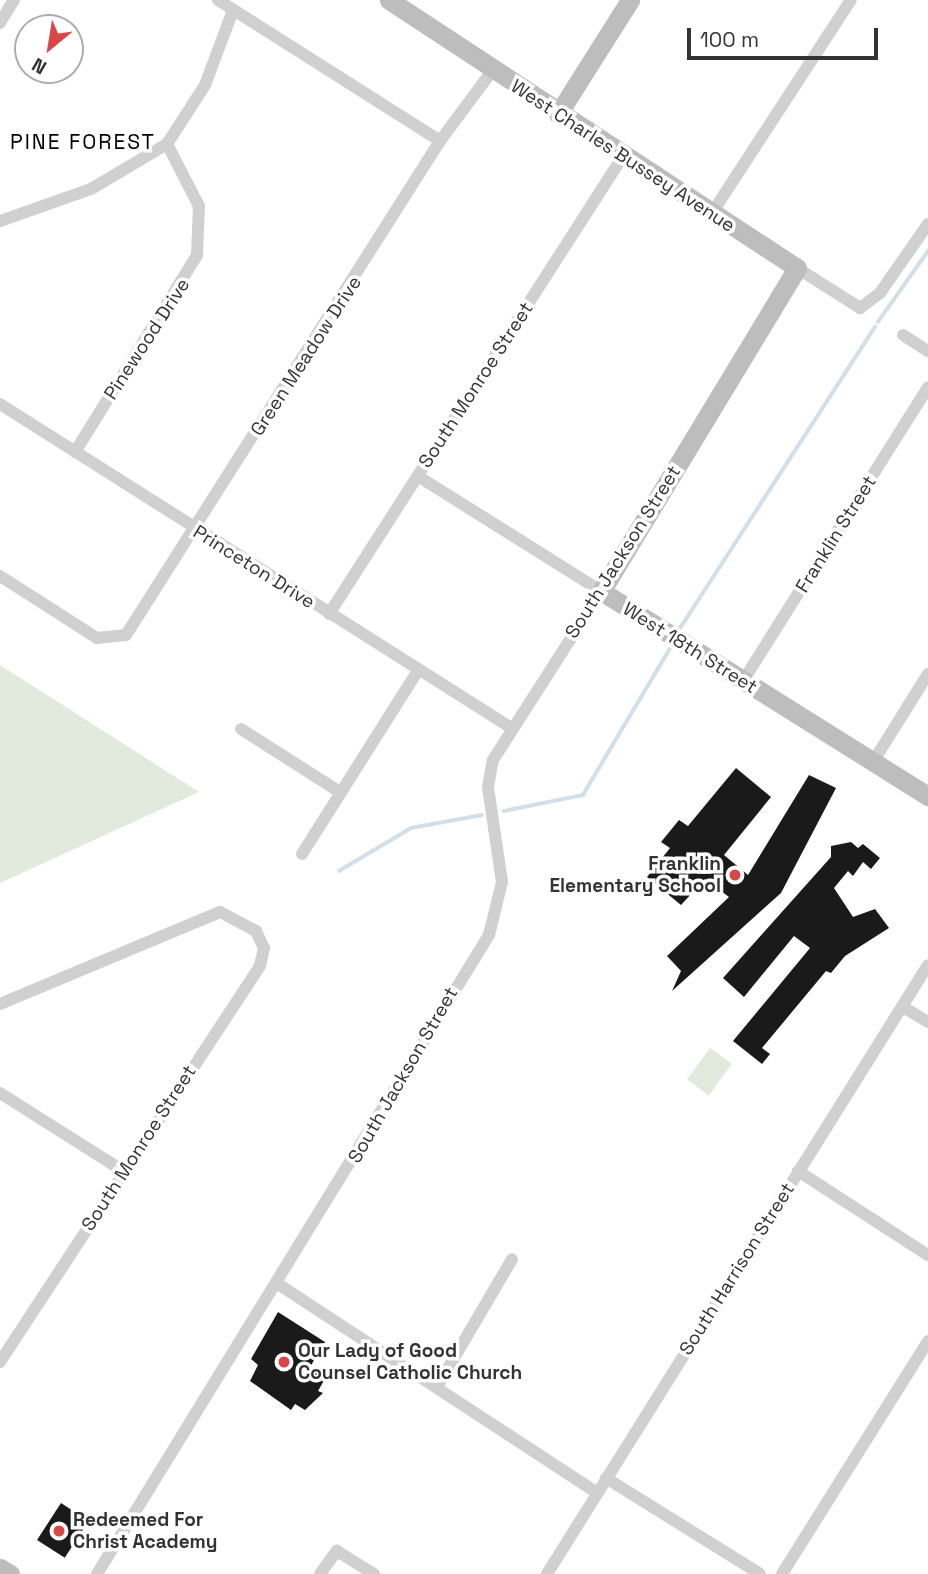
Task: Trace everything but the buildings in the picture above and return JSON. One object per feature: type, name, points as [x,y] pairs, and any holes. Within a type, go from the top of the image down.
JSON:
[{"type":"street","points":[[0,23],[14,0]]},
{"type":"street","points":[[218,0],[440,141]]},
{"type":"street","points":[[558,114],[630,0]]},
{"type":"street","points":[[712,214],[851,0]]},
{"type":"street","name":"West Charles Bussey Avenue","points":[[392,1],[492,71],[860,307],[880,293],[928,224]]},
{"type":"street","points":[[0,221],[91,189],[167,144],[205,85],[233,10]]},
{"type":"street","name":"Green Meadow Drive","points":[[0,576],[97,638],[118,639],[132,628],[440,141],[492,71]]},
{"type":"street","name":"Pinewood Drive","points":[[75,452],[197,255],[199,206],[167,144]]},
{"type":"street","name":"South Monroe Street","points":[[329,614],[623,156]]},
{"type":"street","name":"South Jackson Street","points":[[97,1574],[389,1102],[413,1052],[489,935],[502,882],[491,812],[490,774],[510,727],[601,591],[797,268]]},
{"type":"street","points":[[903,335],[928,351]]},
{"type":"street","name":"Franklin Street","points":[[743,681],[928,387]]},
{"type":"street","name":"Princeton Drive","points":[[0,404],[417,672],[510,727]]},
{"type":"street","name":"West 18th Street","points":[[418,475],[928,796]]},
{"type":"street","points":[[302,854],[417,672]]},
{"type":"street","points":[[873,762],[928,674]]},
{"type":"street","points":[[241,729],[341,792]]},
{"type":"street","name":"South Monroe Street","points":[[0,1004],[220,912],[256,931],[264,948],[260,966],[125,1172],[4,1346],[0,1362]]},
{"type":"street","name":"South Harrison Street","points":[[547,1574],[928,965]]},
{"type":"street","points":[[903,1007],[928,1022]]},
{"type":"street","points":[[0,1093],[125,1172]]},
{"type":"street","points":[[798,1171],[928,1255]]},
{"type":"street","points":[[437,1387],[512,1259]]},
{"type":"street","points":[[278,1284],[597,1493]]},
{"type":"street","points":[[782,1574],[928,1341]]},
{"type":"street","points":[[606,1478],[760,1574]]},
{"type":"street","points":[[320,1574],[337,1551],[374,1574]]},
{"type":"shaded area","points":[[0,665],[199,792],[0,883]]},
{"type":"shaded area","points":[[710,1048],[732,1064],[709,1095],[687,1080]]},
{"type":"waterway","points":[[878,322],[928,251]]},
{"type":"waterway","points":[[679,630],[875,327]]},
{"type":"waterway","points":[[504,811],[583,795],[669,650]]},
{"type":"waterway","points":[[339,871],[411,828],[482,815]]},
{"type":"place","name":"Franklin Elementary School","points":[[735,875]]},
{"type":"place","name":"Our Lady of Good Counsel Catholic Church","points":[[284,1362]]},
{"type":"place","name":"Redeemed For Christ Academy","points":[[59,1531]]},
{"type":"district","name":"PINE FOREST","points":[[83,142]]}]
